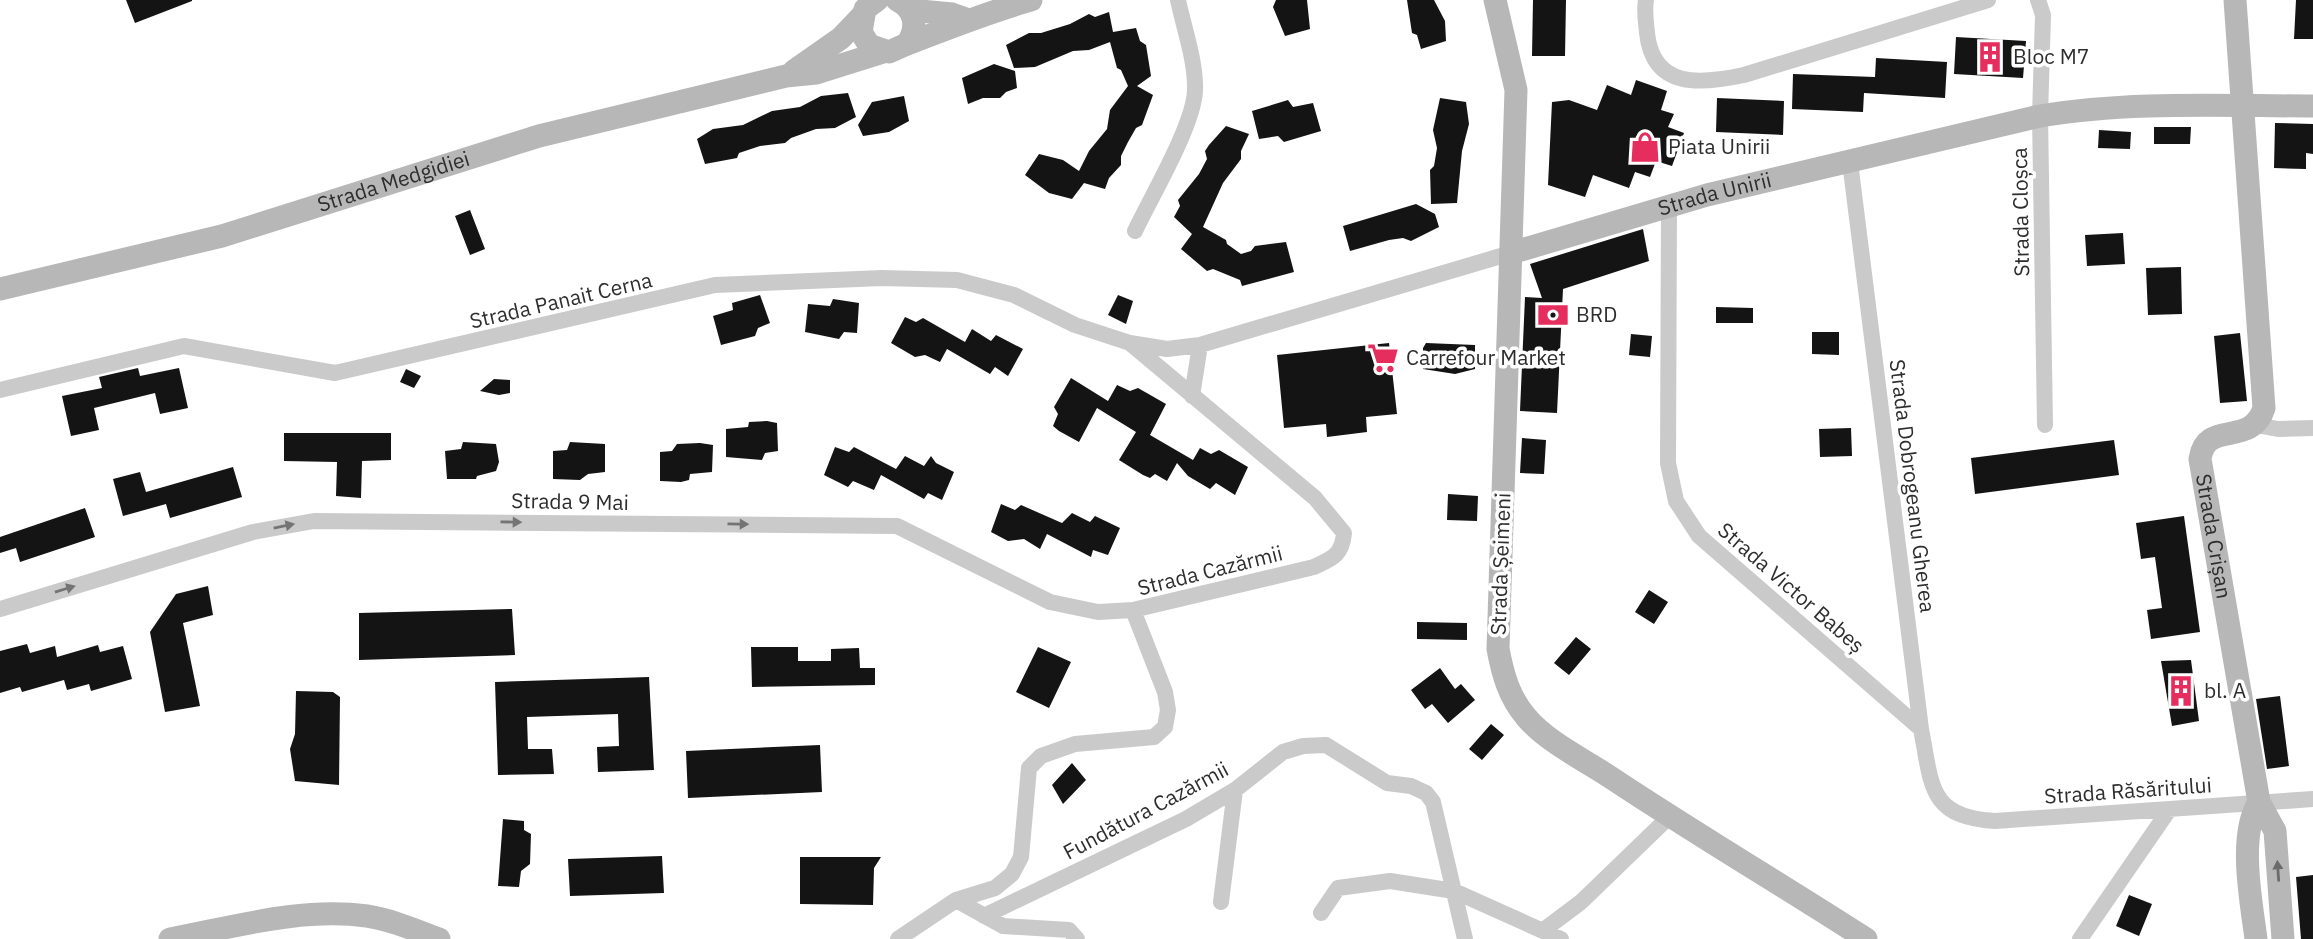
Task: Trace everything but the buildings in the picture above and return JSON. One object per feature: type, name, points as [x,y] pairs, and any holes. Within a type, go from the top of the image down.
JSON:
[{"type":"main road","points":[[907,44],[953,29],[966,19],[1031,0]]},
{"type":"main road","name":"Strada Șeimeni","points":[[1495,0],[1516,90],[1499,649],[1503,676],[1513,700],[1528,720],[1670,816],[1866,939]]},
{"type":"main road","points":[[2235,0],[2265,394],[2264,408],[2256,425]]},
{"type":"main road","points":[[906,4],[966,19]]},
{"type":"main road","points":[[906,4],[914,27],[907,44]]},
{"type":"main road","points":[[870,8],[864,39],[883,52]]},
{"type":"main road","name":"Strada Medgidiei","points":[[786,76],[841,38],[870,8]]},
{"type":"main road","name":"Strada Medgidiei","points":[[0,289],[222,236],[539,136],[786,76],[816,73],[883,52],[896,51],[907,44]]},
{"type":"main road","name":"Strada Unirii","points":[[1511,253],[1669,205],[2040,116],[2069,111],[2313,106]]},
{"type":"main road","name":"Strada Crișan","points":[[2256,425],[2246,431],[2208,440],[2202,448],[2200,459],[2259,802],[2275,831],[2283,939]]},
{"type":"main road","points":[[2256,939],[2247,833],[2251,815],[2259,802]]},
{"type":"main road","points":[[170,939],[266,920],[334,914],[400,923],[439,939]]},
{"type":"street","points":[[1135,231],[1186,123],[1195,93],[1193,66],[1178,0]]},
{"type":"street","points":[[1646,0],[1652,56],[1664,70],[1685,81],[1708,82],[1744,75],[1987,0]]},
{"type":"street","name":"Strada Cloșca","points":[[2038,0],[2043,15],[2040,116],[2045,425]]},
{"type":"street","name":"Strada Dobrogeanu Gherea","points":[[1850,162],[1921,729],[1932,785],[1948,809]]},
{"type":"street","name":"Strada Victor Babeș","points":[[1669,205],[1668,463],[1676,501],[1699,536],[1921,729]]},
{"type":"street","name":"Strada Unirii","points":[[1130,343],[1167,349],[1200,345],[1511,253]]},
{"type":"street","name":"Strada Panait Cerna","points":[[0,390],[184,346],[335,373],[715,285],[856,279],[957,280],[1014,295],[1075,325],[1130,343]]},
{"type":"street","name":"Strada Cazărmii","points":[[898,939],[956,900],[995,888],[1012,874],[1021,857],[1029,768],[1041,756],[1075,744],[1154,737],[1165,727],[1168,710],[1165,692],[1133,610],[1314,567],[1338,555],[1343,547],[1344,533],[1315,498],[1130,343]]},
{"type":"street","points":[[1192,396],[1200,345]]},
{"type":"street","points":[[2256,425],[2278,429],[2313,428]]},
{"type":"street","name":"Strada 9 Mai","points":[[0,609],[253,532],[314,521],[366,521],[897,526],[1050,602],[1098,612],[1133,610]]},
{"type":"street","name":"Fundătura Cazărmii","points":[[984,916],[1186,819],[1235,790],[1283,752],[1315,744],[1341,752],[1387,782],[1410,786],[1426,793],[1433,802],[1454,891]]},
{"type":"street","points":[[1221,902],[1235,790]]},
{"type":"street","name":"Strada Răsăritului","points":[[1948,809],[1960,816],[1996,821],[2313,799]]},
{"type":"street","points":[[2080,939],[2169,810]]},
{"type":"street","points":[[1545,929],[1581,902],[1670,816]]},
{"type":"street","points":[[1321,913],[1338,888],[1390,881],[1454,891],[1545,929],[1561,939]]},
{"type":"street","points":[[1454,891],[1465,939]]},
{"type":"street","points":[[956,900],[1003,926],[1069,930],[1077,939]]},
{"type":"place","name":"Bloc M7","points":[[1990,57]]},
{"type":"place","name":"Piata Unirii","points":[[1645,147]]},
{"type":"place","name":"BRD","points":[[1553,315]]},
{"type":"place","name":"Carrefour Market","points":[[1383,358]]},
{"type":"place","name":"bl. A","points":[[2181,691]]}]
